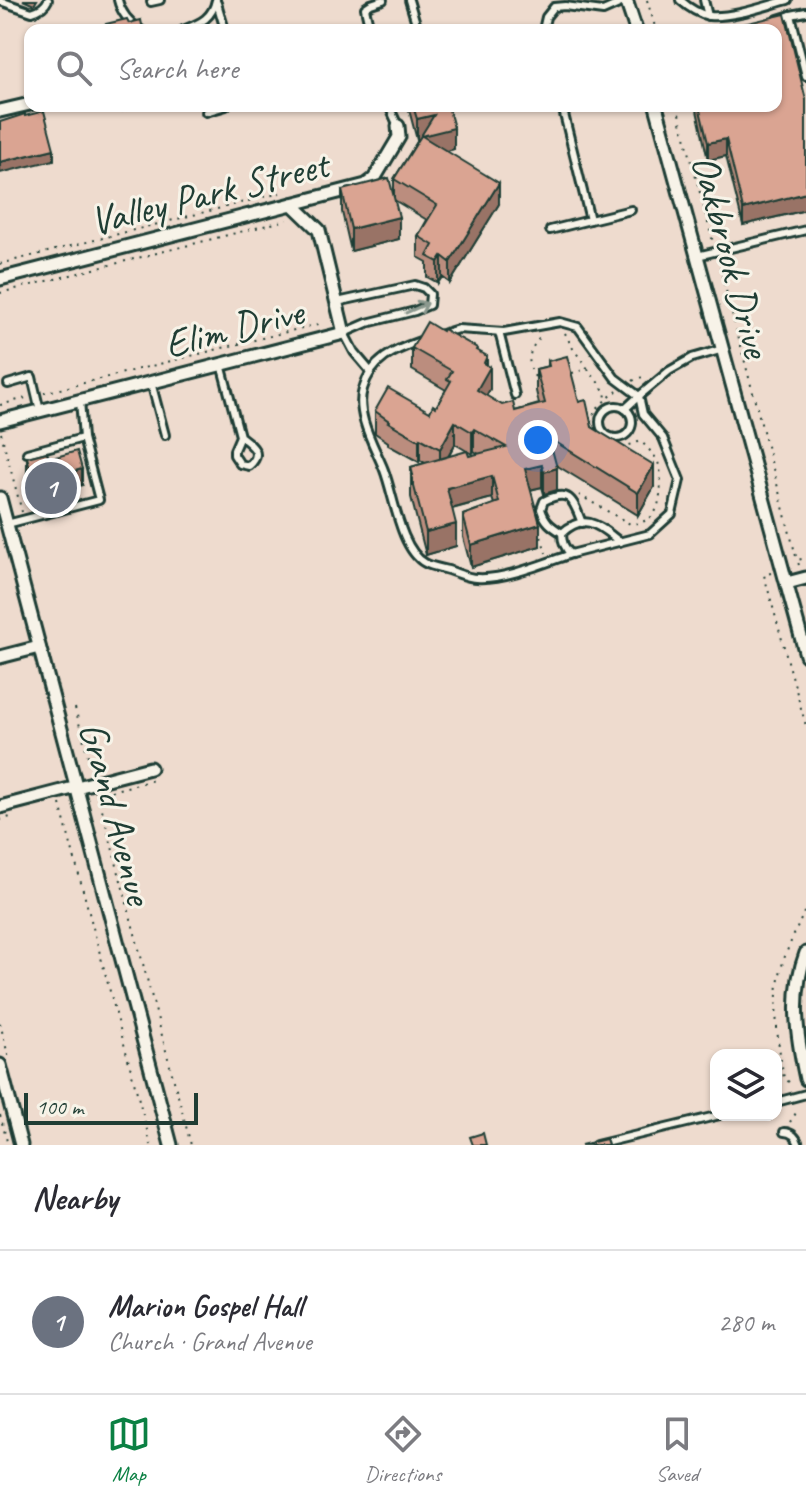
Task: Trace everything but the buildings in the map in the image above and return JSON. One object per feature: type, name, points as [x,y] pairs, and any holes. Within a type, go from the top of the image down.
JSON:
[{"type":"street","points":[[627,0],[634,24]]},
{"type":"street","points":[[0,111],[24,105]]},
{"type":"street","name":"Oakbrook Drive","points":[[658,112],[806,655]]},
{"type":"street","name":"Valley Park Street","points":[[0,279],[366,185],[374,179],[399,137],[398,126]]},
{"type":"street","name":"Elim Drive","points":[[0,421],[344,333],[319,230],[292,204]]},
{"type":"street","name":"Grand Avenue","points":[[1,505],[171,1145]]},
{"type":"street","points":[[787,583],[806,578]]},
{"type":"street","points":[[0,657],[39,647]]},
{"type":"street","points":[[0,807],[76,787],[152,774]]},
{"type":"street","points":[[806,953],[800,970],[796,1001],[798,1043],[806,1079]]},
{"type":"street","points":[[0,1065],[21,1145]]},
{"type":"lane","points":[[0,1],[32,12],[48,0]]},
{"type":"lane","points":[[118,0],[120,9],[132,24]]},
{"type":"lane","points":[[151,2],[160,0]]},
{"type":"lane","points":[[198,24],[214,11],[216,0],[223,24]]},
{"type":"lane","points":[[369,24],[365,8],[383,0]]},
{"type":"lane","points":[[409,0],[416,24]]},
{"type":"lane","points":[[544,24],[554,7],[603,11],[627,0]]},
{"type":"lane","points":[[680,0],[708,16],[727,15],[788,0]]},
{"type":"lane","points":[[704,0],[708,16]]},
{"type":"lane","points":[[741,0],[743,11]]},
{"type":"lane","points":[[776,19],[806,12]]},
{"type":"lane","points":[[791,15],[806,76]]},
{"type":"lane","points":[[392,112],[398,126]]},
{"type":"lane","points":[[563,112],[590,220]]},
{"type":"lane","points":[[550,230],[631,210]]},
{"type":"lane","points":[[697,256],[806,230]]},
{"type":"lane","points":[[337,302],[415,285],[430,294],[429,305],[344,333],[354,352],[371,372]]},
{"type":"lane","points":[[560,322],[578,327],[615,378],[639,396],[643,414],[663,438],[680,480],[672,514],[650,534],[485,579],[424,563],[414,554],[365,425],[362,391],[380,359],[395,349],[458,329],[499,332],[560,322]]},
{"type":"lane","points":[[499,332],[515,395]]},
{"type":"lane","points":[[625,409],[669,371],[692,358],[723,349]]},
{"type":"lane","points":[[221,364],[240,436],[256,451],[255,461],[249,466],[240,464],[234,455],[240,436]]},
{"type":"lane","points":[[8,384],[32,377],[40,411]]},
{"type":"lane","points":[[151,382],[165,435]]},
{"type":"lane","points":[[7,524],[99,500],[83,438],[80,400]]},
{"type":"lane","points":[[616,406],[625,409],[632,418],[627,434],[617,438],[603,432],[600,422],[603,413],[616,406]]},
{"type":"lane","points":[[27,453],[83,438]]},
{"type":"lane","points":[[571,554],[565,548],[562,533],[544,519],[541,509],[544,501],[554,496],[568,497],[575,504],[582,523]]},
{"type":"lane","points":[[562,533],[567,528],[588,521],[620,542]]},
{"type":"lane","points":[[782,1100],[806,1094]]},
{"type":"lane","points":[[596,1145],[620,1142],[710,1118]]},
{"type":"lane","points":[[784,1132],[794,1136],[799,1145]]},
{"type":"path","points":[[647,0],[654,24]]},
{"type":"path","points":[[679,112],[799,565]]},
{"type":"path","points":[[0,264],[280,193]]},
{"type":"path","points":[[0,293],[287,220]]},
{"type":"path","points":[[0,405],[318,324]]},
{"type":"path","points":[[556,331],[566,333],[572,347],[606,393],[605,401]]},
{"type":"path","points":[[731,334],[737,332]]},
{"type":"path","points":[[539,380],[532,375],[529,357],[532,346],[547,333]]},
{"type":"path","points":[[573,373],[588,369]]},
{"type":"path","points":[[591,424],[592,416],[618,391]]},
{"type":"path","points":[[0,428],[24,520]]},
{"type":"path","points":[[575,493],[630,524],[655,513],[659,507],[661,485],[657,460],[641,441],[616,447]]},
{"type":"path","points":[[538,527],[546,554]]},
{"type":"path","points":[[797,560],[806,558]]},
{"type":"path","points":[[772,573],[764,575],[806,726]]},
{"type":"path","points":[[75,708],[93,776]]},
{"type":"path","points":[[112,791],[152,774]]},
{"type":"path","points":[[97,789],[191,1145]]},
{"type":"path","points":[[59,800],[151,1145]]},
{"type":"path","points":[[789,1082],[784,1078],[776,1013],[783,962],[806,907]]},
{"type":"path","points":[[784,1132],[796,1113]]},
{"type":"path","points":[[0,1115],[8,1145]]},
{"type":"place","name":"Marion Gospel Hall","points":[[51,488]]}]
